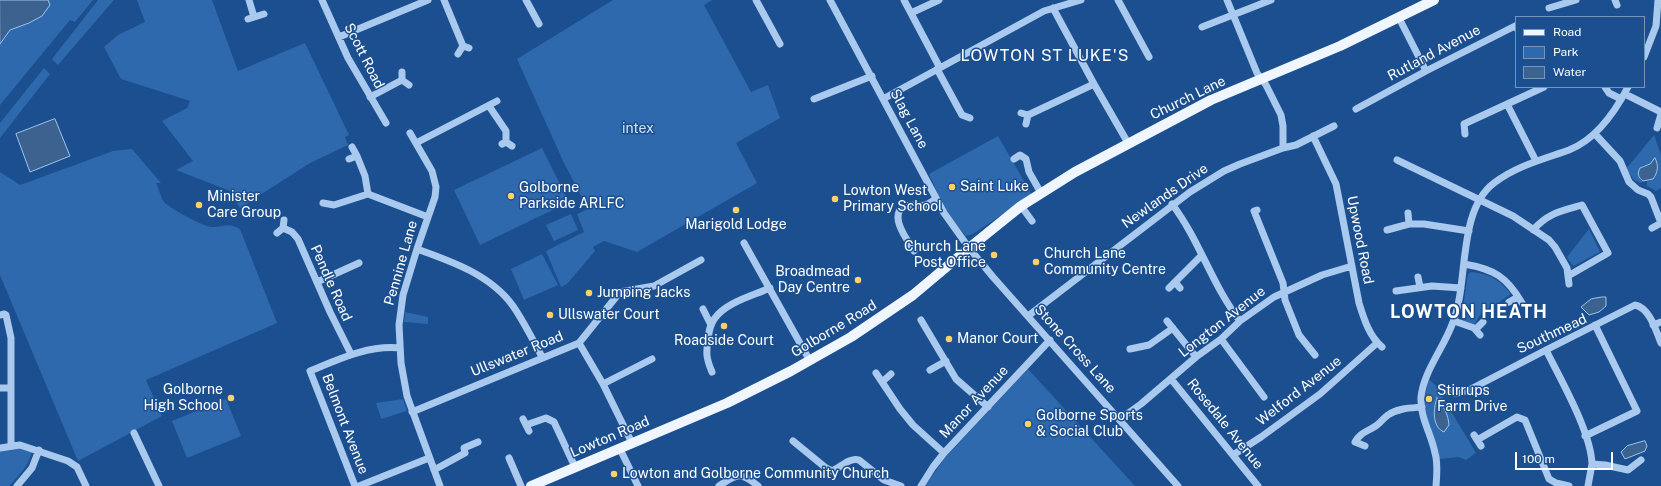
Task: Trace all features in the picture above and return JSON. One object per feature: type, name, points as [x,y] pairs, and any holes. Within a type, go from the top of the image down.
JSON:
[{"type":"main road","name":"Church Lane","points":[[969,248],[1021,206],[1128,143],[1211,100],[1340,46],[1434,0]]},
{"type":"main road","name":"Golborne Road","points":[[701,414],[736,399],[810,361],[850,337],[913,295],[969,248]]},
{"type":"main road","name":"Lowton Road","points":[[531,486],[701,414]]},
{"type":"street","points":[[249,0],[251,18],[264,14]]},
{"type":"street","name":"Scott Road","points":[[322,0],[352,64],[386,123]]},
{"type":"street","points":[[339,37],[428,0]]},
{"type":"street","points":[[444,0],[466,47],[458,54]]},
{"type":"street","points":[[526,0],[539,24]]},
{"type":"street","points":[[756,0],[780,45]]},
{"type":"street","name":"Slag Lane","points":[[830,0],[872,76],[936,199],[969,248]]},
{"type":"street","points":[[904,0],[962,115],[970,118]]},
{"type":"street","points":[[911,13],[939,0]]},
{"type":"street","points":[[884,99],[1044,11],[1080,0]]},
{"type":"street","points":[[1118,0],[1151,59]]},
{"type":"street","points":[[1227,0],[1257,73],[1266,85],[1281,115],[1283,126],[1283,148]]},
{"type":"street","points":[[1202,27],[1271,0]]},
{"type":"street","points":[[1549,8],[1576,0]]},
{"type":"street","points":[[1645,55],[1656,26],[1658,0]]},
{"type":"street","points":[[1053,8],[1128,143]]},
{"type":"street","points":[[1399,18],[1426,71]]},
{"type":"street","name":"Rutland Avenue","points":[[1356,109],[1362,103],[1515,26]]},
{"type":"street","points":[[402,72],[402,80]]},
{"type":"street","points":[[814,99],[872,76]]},
{"type":"street","points":[[370,97],[402,80]]},
{"type":"street","points":[[402,80],[409,85]]},
{"type":"street","points":[[1020,113],[1028,115],[1094,84]]},
{"type":"street","points":[[1465,134],[1460,124],[1542,88]]},
{"type":"street","points":[[1606,88],[1609,92],[1625,93],[1661,113],[1658,128]]},
{"type":"street","points":[[1436,486],[1435,452],[1423,421],[1421,398],[1427,374],[1454,321],[1461,288],[1469,231],[1479,200],[1494,183],[1503,177],[1536,161],[1570,149],[1594,134],[1612,114],[1625,93]]},
{"type":"street","points":[[416,142],[497,101]]},
{"type":"street","points":[[1507,104],[1536,161]]},
{"type":"street","points":[[489,106],[506,131],[507,144]]},
{"type":"street","points":[[1026,124],[1028,115]]},
{"type":"street","name":"Newlands Drive","points":[[1028,316],[1172,204],[1190,192],[1224,171],[1283,148],[1296,145],[1334,126]]},
{"type":"street","name":"Pennine Lane","points":[[410,133],[432,171],[436,182],[435,197],[407,281],[401,309],[400,348],[407,396],[440,486]]},
{"type":"street","points":[[1594,134],[1620,161],[1629,182],[1638,190],[1648,194],[1651,198],[1661,223],[1652,228]]},
{"type":"street","name":"Upwood Road","points":[[1313,136],[1336,184],[1364,318],[1370,331],[1380,345]]},
{"type":"street","points":[[352,147],[365,176],[368,194]]},
{"type":"street","points":[[1016,155],[1022,156],[1026,159],[1029,172],[1041,193]]},
{"type":"street","points":[[349,159],[357,156]]},
{"type":"street","points":[[1397,160],[1513,216],[1549,240],[1555,247],[1567,268],[1569,284]]},
{"type":"street","points":[[322,202],[334,205],[368,194],[428,217]]},
{"type":"street","points":[[914,251],[898,222],[899,213],[904,207],[925,205],[936,199]]},
{"type":"street","points":[[1172,204],[1191,232],[1220,292],[1240,321]]},
{"type":"street","points":[[1021,206],[1032,221]]},
{"type":"street","points":[[1533,230],[1545,218],[1554,213],[1582,206],[1608,253],[1568,276]]},
{"type":"street","points":[[1254,211],[1283,283],[1285,300],[1299,335],[1315,355]]},
{"type":"street","points":[[1408,213],[1409,224]]},
{"type":"street","points":[[1387,230],[1409,224],[1424,224],[1469,231]]},
{"type":"street","name":"Pendle Road","points":[[281,227],[292,232],[298,239],[334,322],[351,354]]},
{"type":"street","points":[[744,243],[810,361]]},
{"type":"street","name":"Stone Cross Lane","points":[[969,248],[1178,486]]},
{"type":"street","points":[[417,249],[467,269],[495,287],[513,306],[542,357]]},
{"type":"street","points":[[1169,288],[1202,255]]},
{"type":"street","name":"Ullswater Road","points":[[412,412],[542,357],[580,343],[620,292],[654,286],[701,260]]},
{"type":"street","points":[[317,282],[359,263]]},
{"type":"street","points":[[1464,264],[1478,266],[1492,271],[1507,282],[1520,300],[1509,302]]},
{"type":"street","name":"Longton Avenue","points":[[1120,419],[1141,404],[1196,356],[1221,339],[1240,321],[1274,297],[1322,275],[1352,266]]},
{"type":"street","points":[[1418,277],[1420,288]]},
{"type":"street","points":[[1175,282],[1180,288]]},
{"type":"street","points":[[1396,291],[1442,286],[1461,288]]},
{"type":"street","points":[[712,372],[706,358],[711,324],[715,317],[727,307],[770,288]]},
{"type":"street","points":[[1595,325],[1635,305],[1643,308],[1661,343]]},
{"type":"street","points":[[703,309],[711,324]]},
{"type":"street","points":[[0,315],[5,314],[10,331],[11,445]]},
{"type":"street","points":[[921,320],[956,379],[988,407]]},
{"type":"street","points":[[1167,321],[1196,356]]},
{"type":"street","points":[[1454,321],[1478,332],[1483,322]]},
{"type":"street","points":[[1653,325],[1661,322]]},
{"type":"street","name":"Southmead","points":[[1446,391],[1456,393],[1469,390],[1595,325],[1637,411],[1585,436]]},
{"type":"street","points":[[1130,349],[1149,345],[1173,328]]},
{"type":"street","points":[[1221,339],[1264,397]]},
{"type":"street","name":"Manor Avenue","points":[[921,486],[944,453],[1050,340]]},
{"type":"street","points":[[580,343],[603,384],[632,443]]},
{"type":"street","name":"Welford Avenue","points":[[1233,455],[1261,437],[1320,394],[1380,345]]},
{"type":"street","points":[[351,354],[375,349],[400,348]]},
{"type":"street","points":[[1546,350],[1570,399],[1592,453],[1592,464],[1588,486]]},
{"type":"street","name":"Belmont Avenue","points":[[351,354],[310,371],[355,486]]},
{"type":"street","points":[[603,384],[652,359]]},
{"type":"street","points":[[930,370],[946,361]]},
{"type":"street","points":[[876,373],[900,409],[913,425],[944,453]]},
{"type":"street","points":[[882,382],[891,374]]},
{"type":"street","name":"Rosedale Avenue","points":[[1171,379],[1258,486]]},
{"type":"street","points":[[0,388],[11,388]]},
{"type":"street","points":[[1365,446],[1354,445],[1362,433],[1374,427],[1393,412],[1422,407]]},
{"type":"street","points":[[1477,440],[1517,417],[1525,420],[1550,480],[1568,486]]},
{"type":"street","points":[[526,425],[546,418],[554,422],[575,467]]},
{"type":"street","points":[[134,433],[159,486]]},
{"type":"street","points":[[793,441],[826,468],[832,471],[855,459],[859,460],[884,480],[901,486]]},
{"type":"street","points":[[434,470],[466,453],[464,448],[478,442]]},
{"type":"street","points":[[0,448],[11,445],[20,445],[39,450],[72,463],[78,467],[86,486]]},
{"type":"street","points":[[620,449],[638,486]]},
{"type":"street","points":[[17,486],[32,468],[39,450]]},
{"type":"street","points":[[359,486],[429,458]]},
{"type":"street","points":[[509,458],[521,486]]},
{"type":"street","points":[[1592,464],[1628,470],[1641,460]]},
{"type":"street","points":[[719,486],[733,476],[740,475],[747,477],[758,486]]},
{"type":"green space","points":[[48,0],[93,0],[75,22],[70,20],[0,105],[0,44],[10,30],[29,23],[50,5]]},
{"type":"green space","points":[[98,0],[114,0],[58,65],[52,59]]},
{"type":"green space","points":[[137,0],[212,0],[238,71],[305,43],[349,135],[345,137],[348,145],[310,163],[240,208],[230,191],[176,170],[193,161],[162,121],[187,108],[190,101],[121,79],[104,47],[118,35],[145,22]]},
{"type":"green space","name":"intex","points":[[613,0],[712,0],[704,5],[751,92],[768,85],[780,118],[736,143],[757,183],[637,252],[604,241],[593,247],[595,251],[567,284],[561,287],[546,251],[584,232],[577,214],[588,209],[564,163],[517,59]]},
{"type":"green space","points":[[44,68],[50,74],[0,138],[0,123]]},
{"type":"green space","points":[[1654,135],[1661,155],[1661,188],[1656,191],[1647,186],[1647,181],[1650,181],[1655,158],[1650,164],[1642,166],[1639,178],[1643,181],[1641,183],[1634,180],[1626,169]]},
{"type":"green space","points":[[998,136],[1032,195],[973,234],[966,236],[946,212],[929,174]]},
{"type":"green space","name":"Golborne Parkside ARLFC","points":[[542,148],[569,202],[480,245],[454,190]]},
{"type":"green space","points":[[132,149],[161,183],[156,183],[162,199],[169,206],[189,218],[209,227],[229,225],[240,229],[277,323],[146,380],[162,416],[78,461],[0,275],[0,172],[20,185],[113,151]]},
{"type":"green space","points":[[571,214],[578,230],[554,241],[546,225]]},
{"type":"green space","points":[[1589,229],[1600,252],[1573,266],[1567,257]]},
{"type":"green space","points":[[542,254],[558,285],[524,300],[511,269]]},
{"type":"green space","points":[[1471,272],[1484,274],[1494,278],[1511,294],[1480,315],[1474,325],[1461,320],[1468,274]]},
{"type":"green space","points":[[405,312],[428,317],[428,324],[404,322]]},
{"type":"green space","name":"Golborne Sports & Social Club","points":[[1028,369],[1135,486],[926,485],[944,459]]},
{"type":"green space","points":[[1429,379],[1436,386],[1476,453],[1466,460],[1459,457],[1439,459],[1436,448],[1437,446],[1430,428],[1425,406]]},
{"type":"green space","points":[[226,399],[241,436],[187,458],[172,421]]},
{"type":"green space","points":[[403,399],[407,411],[381,419],[376,403]]},
{"type":"green space","points":[[15,448],[32,450],[31,455],[27,465],[9,486],[0,486],[0,451]]},
{"type":"water","points":[[0,0],[48,0],[50,5],[42,16],[29,23],[10,30],[0,44]]},
{"type":"water","points":[[55,119],[70,156],[30,172],[16,134]]},
{"type":"water","points":[[1655,158],[1657,171],[1655,176],[1653,179],[1643,181],[1638,175],[1640,168],[1650,164]]},
{"type":"water","points":[[1606,297],[1606,306],[1599,312],[1589,315],[1581,307],[1591,299]]},
{"type":"water","points":[[1437,398],[1442,404],[1448,417],[1449,425],[1444,432],[1440,430],[1435,422],[1434,412]]},
{"type":"water","points":[[1645,441],[1647,446],[1645,451],[1625,459],[1621,452],[1627,446]]},
{"type":"place","name":"Saint Luke","points":[[952,187]]},
{"type":"place","name":"Golborne Parkside ARLFC","points":[[511,196]]},
{"type":"place","name":"Lowton West Primary School","points":[[835,199]]},
{"type":"place","name":"Minister Care Group","points":[[199,205]]},
{"type":"place","name":"Marigold Lodge","points":[[736,210]]},
{"type":"place","name":"Church Lane Post Office","points":[[994,255]]},
{"type":"place","name":"Church Lane Community Centre","points":[[1036,262]]},
{"type":"place","name":"Broadmead Day Centre","points":[[858,280]]},
{"type":"place","name":"Jumping Jacks","points":[[589,293]]},
{"type":"place","name":"Ullswater Court","points":[[550,315]]},
{"type":"place","name":"Roadside Court","points":[[724,326]]},
{"type":"place","name":"Manor Court","points":[[949,339]]},
{"type":"place","name":"Golborne High School","points":[[231,398]]},
{"type":"place","name":"Stirrups Farm Drive","points":[[1429,399]]},
{"type":"place","name":"Golborne Sports & Social Club","points":[[1028,424]]},
{"type":"place","name":"Lowton and Golborne Community Church","points":[[614,474]]},
{"type":"district","name":"LOWTON ST LUKE'S","points":[[1045,56]]},
{"type":"district","name":"LOWTON HEATH","points":[[1469,312]]}]
